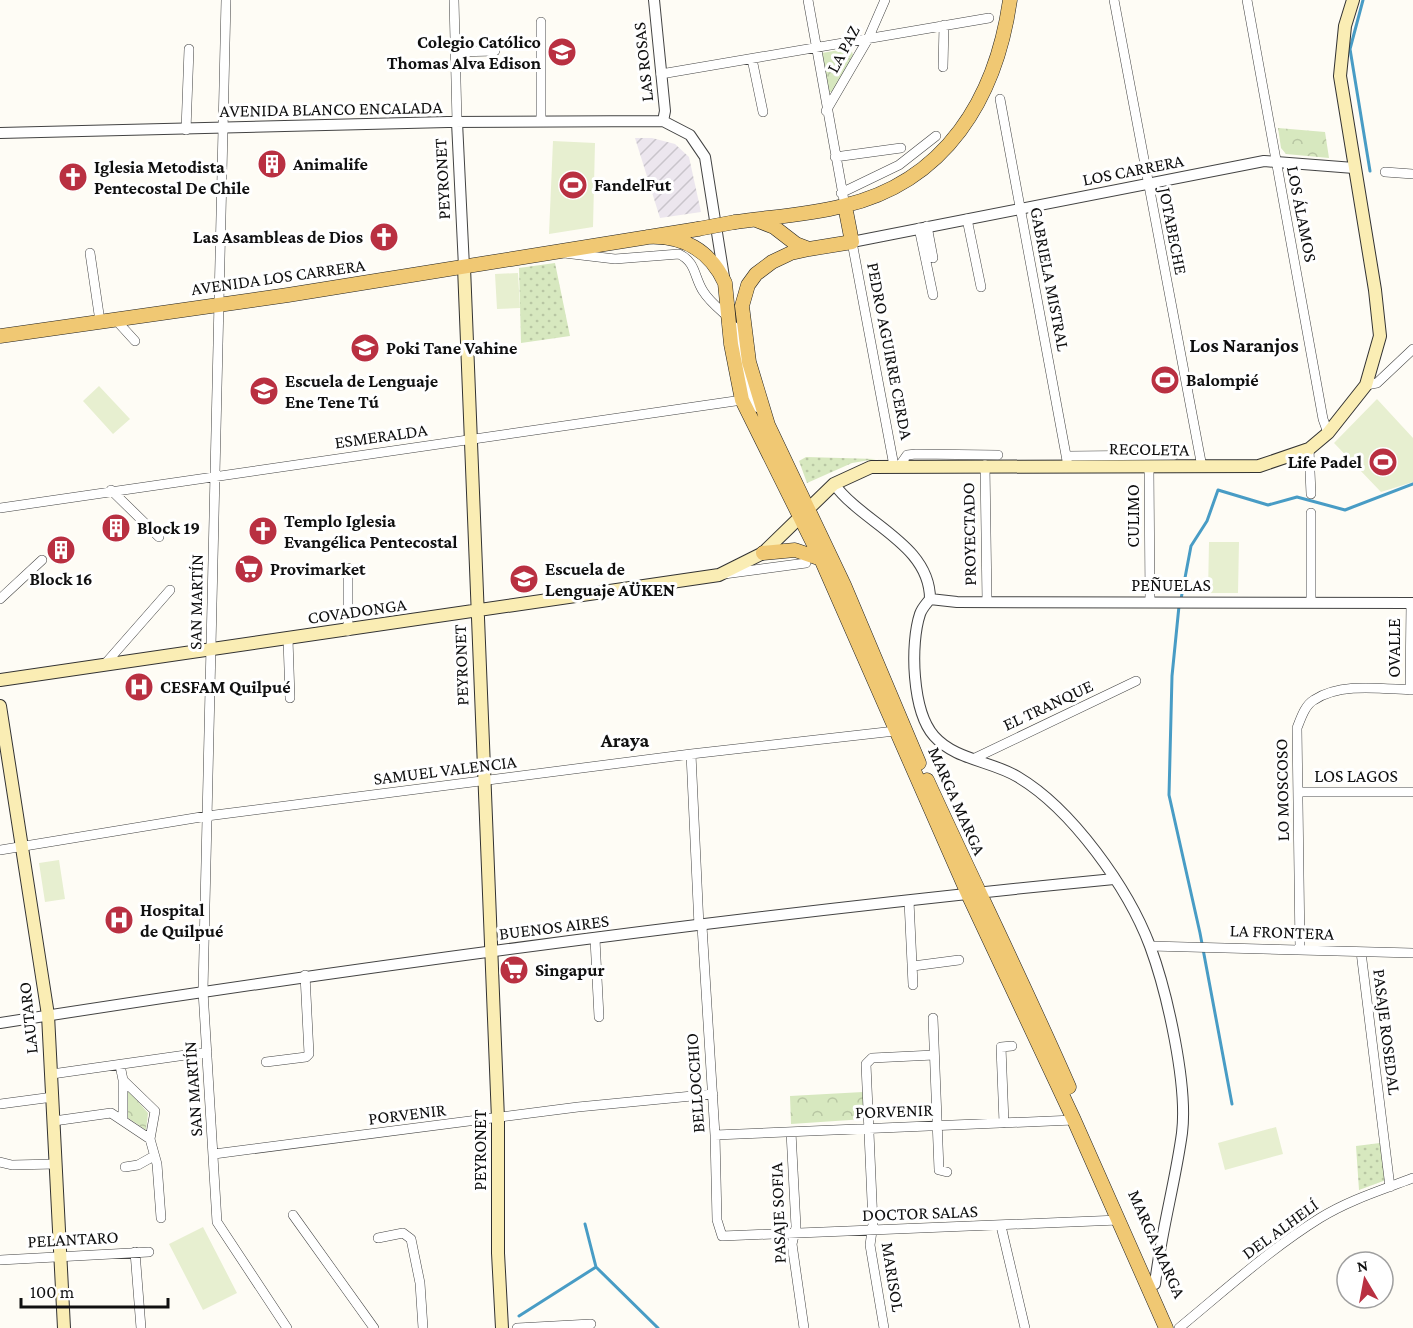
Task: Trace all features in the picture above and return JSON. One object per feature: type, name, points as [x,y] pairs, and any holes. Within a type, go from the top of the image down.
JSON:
[{"type":"main road","name":"AVENIDA LOS CARRERA","points":[[0,336],[561,252],[755,219],[842,200],[871,197],[903,181],[948,146],[974,112],[997,65],[1011,0]]},
{"type":"main road","name":"RECOLETA","points":[[804,512],[834,484],[871,467],[1068,461],[1149,466],[1258,466],[1309,448],[1328,433],[1366,385],[1380,336],[1375,290],[1340,76],[1345,26],[1353,0]]},
{"type":"main road","points":[[765,420],[749,362],[743,299],[752,279],[764,267],[790,253],[852,242],[842,200]]},
{"type":"main road","points":[[755,219],[774,227],[795,244],[809,249]]},
{"type":"main road","points":[[647,237],[670,238],[696,248],[711,260],[725,283]]},
{"type":"main road","name":"PEYRONET","points":[[464,267],[498,1119],[498,1253],[502,1328]]},
{"type":"main road","name":"MARGA MARGA","points":[[725,283],[727,316],[742,400],[804,512],[821,559],[895,731],[973,894],[1015,963],[1155,1284],[1177,1328]]},
{"type":"main road","name":"MARGA MARGA","points":[[765,420],[1166,1328]]},
{"type":"main road","name":"COVADONGA","points":[[0,680],[348,631],[719,575],[763,553],[804,512]]},
{"type":"main road","points":[[763,553],[795,549],[821,559]]},
{"type":"main road","name":"LAUTARO","points":[[0,706],[48,1016],[58,1257],[64,1328]]},
{"type":"street","name":"SAN MARTÍN","points":[[226,0],[203,991],[217,1222],[287,1328]]},
{"type":"street","name":"PEYRONET","points":[[454,0],[464,267]]},
{"type":"street","name":"LAS ROSAS","points":[[654,0],[663,121]]},
{"type":"street","points":[[808,0],[842,200],[899,165],[936,136]]},
{"type":"street","name":"LA PAZ","points":[[826,111],[868,39],[885,0]]},
{"type":"street","name":"JOTABECHE","points":[[1114,0],[1202,467]]},
{"type":"street","name":"LOS ÁLAMOS","points":[[1247,0],[1323,419],[1328,433]]},
{"type":"street","points":[[661,74],[989,18]]},
{"type":"street","points":[[541,22],[541,121]]},
{"type":"street","points":[[942,67],[944,25]]},
{"type":"street","points":[[186,130],[189,50]]},
{"type":"street","points":[[455,51],[495,51]]},
{"type":"street","points":[[752,60],[763,112]]},
{"type":"street","name":"GABRIELA MISTRAL","points":[[1000,99],[1068,461]]},
{"type":"street","name":"AVENIDA BLANCO ENCALADA","points":[[0,133],[457,122],[663,121]]},
{"type":"street","name":"MARGA MARGA","points":[[663,121],[690,135],[705,157],[725,283],[751,392],[765,420]]},
{"type":"street","points":[[835,157],[901,148]]},
{"type":"street","name":"LOS CARRERA","points":[[852,242],[1264,161],[1354,168]]},
{"type":"street","points":[[1385,172],[1413,174]]},
{"type":"street","points":[[967,219],[981,287]]},
{"type":"street","points":[[923,227],[933,258]]},
{"type":"street","points":[[923,227],[933,295]]},
{"type":"street","name":"PEDRO AGUIRRE CERDA","points":[[852,242],[897,465]]},
{"type":"street","name":"AVENIDA LOS CARRERA","points":[[561,252],[615,259],[679,254],[688,261],[705,294],[727,316]]},
{"type":"street","points":[[90,253],[100,321]]},
{"type":"street","points":[[115,319],[135,341]]},
{"type":"street","name":"RECOLETA","points":[[1366,385],[1377,383],[1413,349]]},
{"type":"street","points":[[742,400],[765,420]]},
{"type":"street","name":"ESMERALDA","points":[[0,508],[111,490],[742,400]]},
{"type":"street","points":[[1309,448],[1311,494]]},
{"type":"street","name":"RECOLETA","points":[[897,465],[907,455],[916,454],[998,455]]},
{"type":"street","name":"RECOLETA","points":[[1068,461],[1174,455]]},
{"type":"street","name":"PROYECTADO","points":[[985,465],[987,601]]},
{"type":"street","name":"CULIMO","points":[[1149,466],[1149,602]]},
{"type":"street","points":[[834,484],[844,498],[910,551],[928,579],[930,598],[921,612],[915,644],[918,700],[924,723],[933,735],[954,751],[1018,776],[1037,790],[1074,826],[1114,879],[1150,946],[1169,1019],[1182,1098],[1182,1131],[1162,1230],[1155,1284]]},
{"type":"street","points":[[111,490],[159,537]]},
{"type":"street","points":[[1311,513],[1311,602]]},
{"type":"street","points":[[0,599],[42,560]]},
{"type":"street","name":"COVADONGA","points":[[719,575],[806,563]]},
{"type":"street","points":[[348,568],[348,631]]},
{"type":"street","points":[[105,664],[170,590]]},
{"type":"street","name":"PEÑUELAS","points":[[930,598],[947,602],[1412,603]]},
{"type":"street","name":"OVALLE","points":[[1412,603],[1412,690]]},
{"type":"street","points":[[288,639],[290,698]]},
{"type":"street","name":"EL TRANQUE","points":[[975,758],[1136,681]]},
{"type":"street","name":"LO MOSCOSO","points":[[1300,948],[1300,792],[1297,728],[1312,700],[1341,690],[1412,690]]},
{"type":"street","name":"SAMUEL VALENCIA","points":[[0,850],[207,816],[691,754],[895,731]]},
{"type":"street","name":"BELLOCCHIO","points":[[691,754],[713,1094],[717,1220],[722,1236]]},
{"type":"street","name":"LOS LAGOS","points":[[1300,792],[1413,792]]},
{"type":"street","name":"BUENOS AIRES","points":[[0,1023],[305,975],[701,926],[1114,879]]},
{"type":"street","points":[[909,902],[913,985]]},
{"type":"street","points":[[595,939],[599,1017]]},
{"type":"street","name":"LA FRONTERA","points":[[1150,946],[1300,948],[1413,953]]},
{"type":"street","name":"PASAJE ROSEDAL","points":[[1361,952],[1390,1187]]},
{"type":"street","points":[[913,966],[960,960]]},
{"type":"street","points":[[266,1062],[306,1057],[309,1054],[305,975]]},
{"type":"street","points":[[933,1018],[939,1170],[947,1172]]},
{"type":"street","points":[[1004,1123],[1001,1047],[1012,1046]]},
{"type":"street","points":[[52,1074],[207,1052]]},
{"type":"street","name":"MARISOL","points":[[884,1328],[870,1245],[873,1224],[868,1060],[934,1055]]},
{"type":"street","points":[[120,1065],[123,1080],[123,1119]]},
{"type":"street","points":[[123,1080],[155,1111],[150,1139],[162,1218]]},
{"type":"street","name":"PORVENIR","points":[[213,1154],[578,1107],[713,1094]]},
{"type":"street","points":[[0,1104],[53,1097]]},
{"type":"street","points":[[54,1121],[111,1113],[150,1139]]},
{"type":"street","name":"PORVENIR","points":[[715,1135],[1074,1120]]},
{"type":"street","name":"PASAJE SOFIA","points":[[791,1132],[796,1227],[792,1244],[804,1328]]},
{"type":"street","points":[[125,1167],[138,1165],[154,1156]]},
{"type":"street","points":[[0,1162],[12,1165],[55,1164]]},
{"type":"street","name":"DEL ALHELÍ","points":[[1177,1328],[1319,1219],[1413,1178]]},
{"type":"street","points":[[293,1215],[374,1328]]},
{"type":"street","name":"DOCTOR SALAS","points":[[722,1236],[871,1232],[1119,1220]]},
{"type":"street","points":[[1001,1226],[1025,1328]]},
{"type":"street","points":[[378,1238],[403,1233],[411,1239],[420,1282],[423,1328]]},
{"type":"street","points":[[135,1252],[141,1328]]},
{"type":"street","name":"PELANTARO","points":[[0,1260],[149,1252]]},
{"type":"street","points":[[517,1328],[591,1324]]},
{"type":"shaded area","points":[[635,138],[652,138],[675,144],[689,157],[701,212],[660,218]]},
{"type":"green space","points":[[851,48],[853,55],[833,92],[828,92],[822,53]]},
{"type":"green space","points":[[1278,128],[1325,132],[1329,158],[1286,154],[1281,148]]},
{"type":"green space","name":"FandelFut","points":[[553,141],[595,143],[593,227],[549,234]]},
{"type":"green space","points":[[555,263],[570,336],[521,343],[519,268]]},
{"type":"green space","points":[[518,273],[520,308],[497,309],[495,274]]},
{"type":"green space","points":[[99,386],[130,419],[113,434],[83,401]]},
{"type":"green space","name":"Life Padel","points":[[1377,399],[1413,438],[1413,482],[1381,492],[1334,443]]},
{"type":"green space","points":[[806,457],[876,459],[852,463],[807,483],[799,461]]},
{"type":"green space","points":[[1209,542],[1239,542],[1238,593],[1208,593]]},
{"type":"green space","points":[[59,860],[65,899],[45,902],[39,863]]},
{"type":"green space","points":[[128,1090],[148,1113],[146,1130],[128,1118]]},
{"type":"green space","points":[[863,1092],[865,1119],[791,1124],[790,1096]]},
{"type":"green space","points":[[1276,1127],[1283,1154],[1225,1170],[1218,1143]]},
{"type":"green space","points":[[1380,1143],[1386,1180],[1359,1190],[1356,1146]]},
{"type":"green space","points":[[203,1227],[237,1293],[203,1310],[169,1244]]},
{"type":"waterway","points":[[1363,0],[1350,49],[1370,171]]},
{"type":"waterway","points":[[1181,599],[1191,546],[1207,521],[1218,490],[1268,505],[1297,497],[1345,510],[1413,484]]},
{"type":"waterway","points":[[1179,606],[1172,676],[1169,795],[1200,933],[1232,1104]]},
{"type":"waterway","points":[[585,1224],[596,1267],[658,1328]]},
{"type":"waterway","points":[[519,1316],[596,1267]]},
{"type":"place","name":"Colegio Católico Thomas Alva Edison","points":[[562,52]]},
{"type":"place","name":"Animalife","points":[[272,164]]},
{"type":"place","name":"Iglesia Metodista Pentecostal De Chile","points":[[73,177]]},
{"type":"place","name":"FandelFut","points":[[573,185]]},
{"type":"place","name":"Las Asambleas de Dios","points":[[384,237]]},
{"type":"place","name":"Poki Tane Vahine","points":[[365,348]]},
{"type":"place","name":"Balompié","points":[[1165,380]]},
{"type":"place","name":"Escuela de Lenguaje Ene Tene Tú","points":[[264,391]]},
{"type":"place","name":"Life Padel","points":[[1383,462]]},
{"type":"place","name":"Block 19","points":[[116,528]]},
{"type":"place","name":"Templo Iglesia Evangélica Pentecostal","points":[[263,531]]},
{"type":"place","name":"Block 16","points":[[61,550]]},
{"type":"place","name":"Provimarket","points":[[249,569]]},
{"type":"place","name":"Escuela de Lenguaje AÜKEN","points":[[524,579]]},
{"type":"place","name":"CESFAM Quilpué","points":[[139,687]]},
{"type":"place","name":"Hospital de Quilpué","points":[[119,920]]},
{"type":"place","name":"Singapur","points":[[514,970]]},
{"type":"district","name":"Los Naranjos","points":[[1244,345]]},
{"type":"district","name":"Araya","points":[[625,740]]}]
